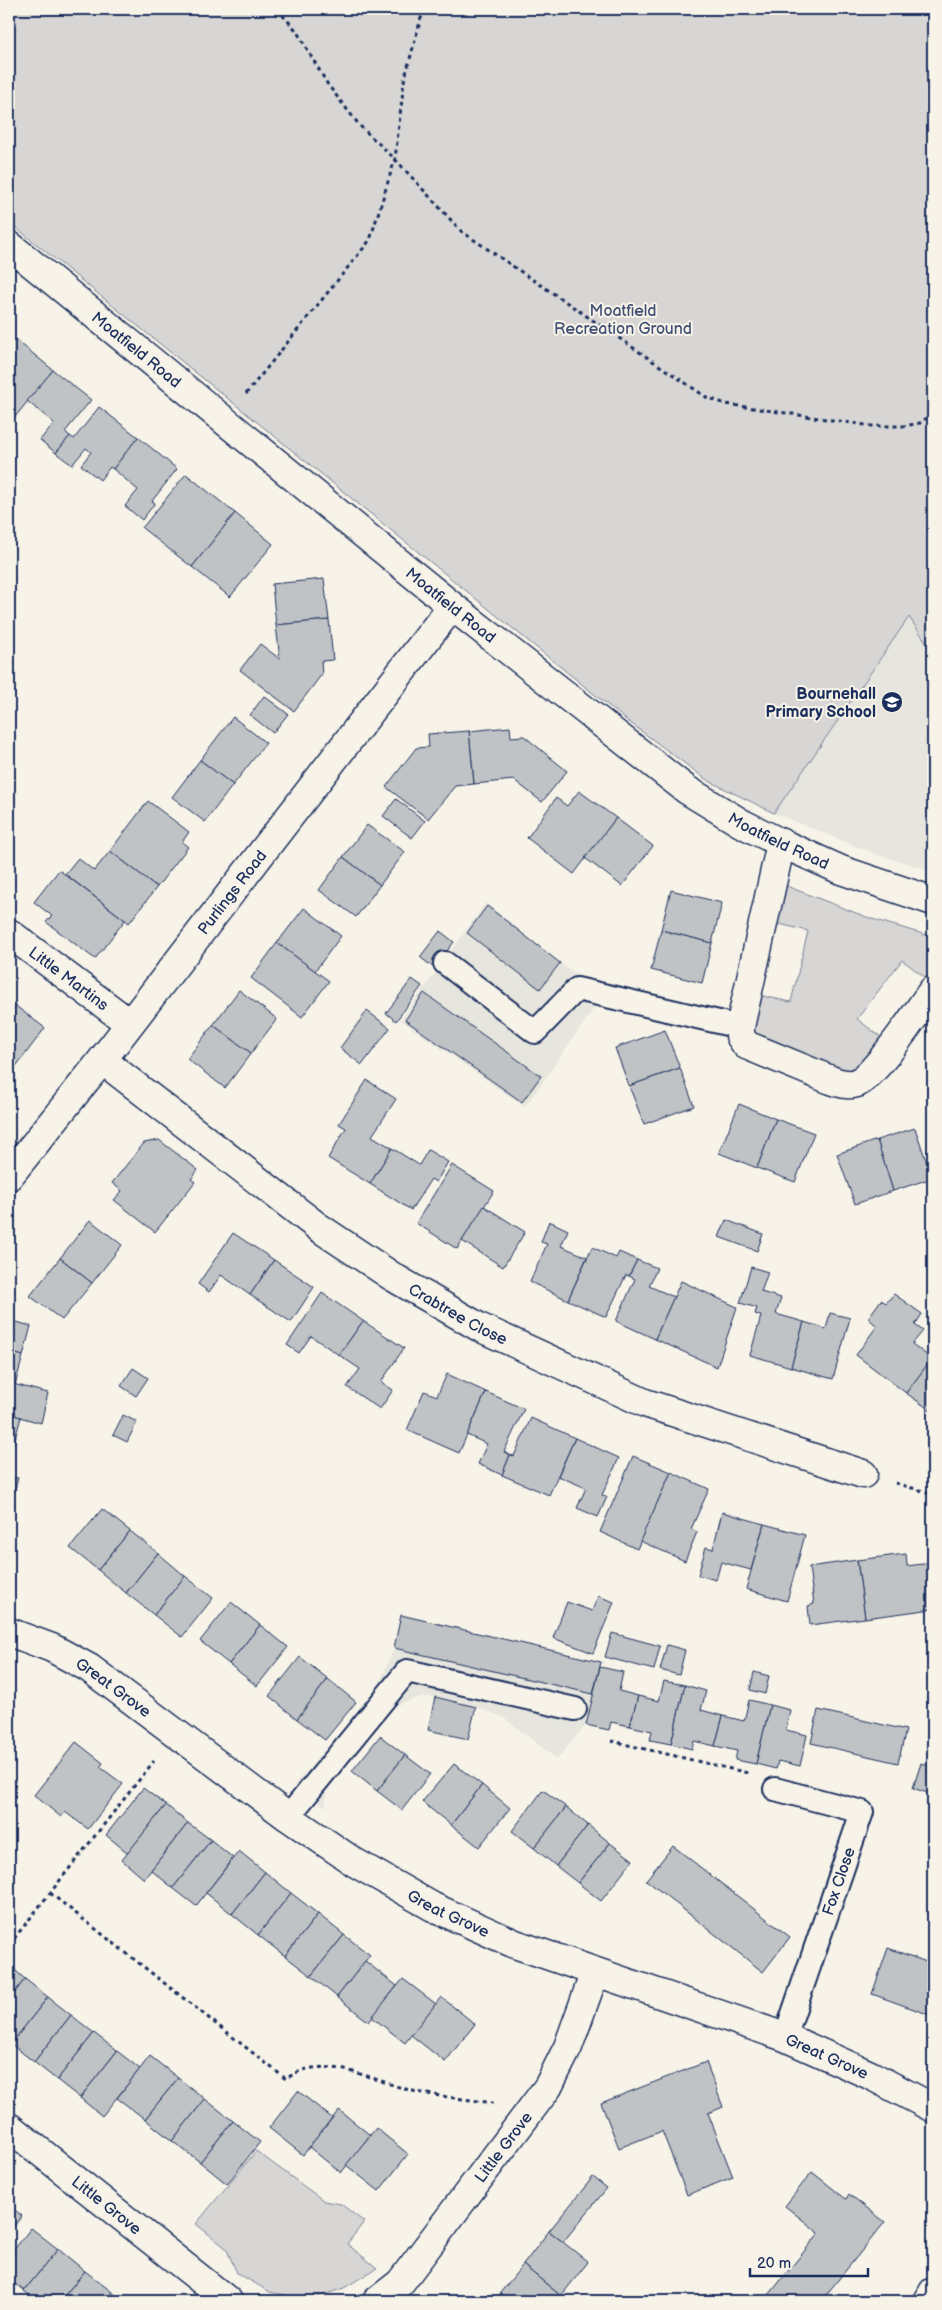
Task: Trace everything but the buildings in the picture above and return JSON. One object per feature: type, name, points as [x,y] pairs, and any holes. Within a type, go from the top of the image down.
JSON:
[{"type":"street","name":"Moatfield Road","points":[[9,245],[225,419],[452,606],[687,790],[741,823],[781,843],[841,870],[933,901]]},
{"type":"street","name":"Purlings Road","points":[[9,1176],[102,1060],[452,606]]},
{"type":"street","points":[[781,843],[740,1027],[740,1036],[743,1040],[756,1050],[830,1080],[844,1084],[856,1084],[874,1069],[933,990]]},
{"type":"street","name":"Little Martins","points":[[9,933],[129,1023]]},
{"type":"street","name":"Crabtree Close","points":[[102,1060],[318,1227],[393,1277],[479,1328],[645,1403],[863,1474]]},
{"type":"street","name":"Great Grove","points":[[9,1632],[52,1648],[89,1668],[288,1817],[354,1862],[433,1907],[515,1944],[786,2036],[870,2075],[933,2108]]},
{"type":"street","name":"Little Grove","points":[[378,2301],[400,2283],[548,2087],[568,2047],[595,1972]]},
{"type":"street","name":"Little Grove","points":[[9,2127],[228,2301]]},
{"type":"street","points":[[928,2301],[933,2292]]},
{"type":"lane","points":[[445,963],[535,1032],[577,989],[740,1027]]},
{"type":"lane","points":[[288,1817],[407,1671],[575,1709]]},
{"type":"lane","name":"Fox Close","points":[[775,1789],[862,1812],[786,2036]]},
{"type":"path","points":[[278,9],[296,30],[328,85],[355,120],[461,231],[706,397],[726,404],[872,426],[904,426],[920,423],[933,413]]},
{"type":"path","points":[[225,419],[370,240],[394,159],[404,81],[421,18],[427,9]]},
{"type":"path","points":[[9,1946],[176,1732]]},
{"type":"path","points":[[611,1741],[746,1772],[775,1789]]},
{"type":"path","points":[[50,1893],[286,2079],[297,2070],[335,2068],[417,2092],[532,2108]]},
{"type":"shaded area","name":"Bournehall Primary School","points":[[933,582],[933,871],[878,855],[774,813]]},
{"type":"shaded area","points":[[486,903],[564,966],[585,979],[720,1012],[715,1034],[597,1004],[525,1107],[401,1020]]},
{"type":"shaded area","points":[[401,1615],[601,1662],[586,1725],[557,1759],[503,1717],[475,1707],[468,1739],[428,1730],[435,1697],[421,1697],[405,1702],[392,1707],[326,1792],[326,1807],[294,1785],[374,1697],[394,1648]]},
{"type":"green space","name":"Moatfield Recreation Ground","points":[[9,9],[933,9],[933,652],[909,617],[774,813],[707,780],[625,719],[9,222]]},
{"type":"green space","points":[[784,885],[869,918],[933,937],[933,969],[926,978],[902,960],[857,1019],[881,1037],[862,1063],[847,1071],[833,1069],[759,1039],[751,1026],[758,995],[791,1002],[808,931],[775,923]]},
{"type":"green space","points":[[256,2151],[324,2201],[341,2204],[364,2222],[347,2244],[377,2268],[344,2288],[318,2297],[295,2297],[270,2292],[237,2273],[226,2248],[196,2224]]},
{"type":"place","name":"Bournehall Primary School","points":[[892,702]]}]
